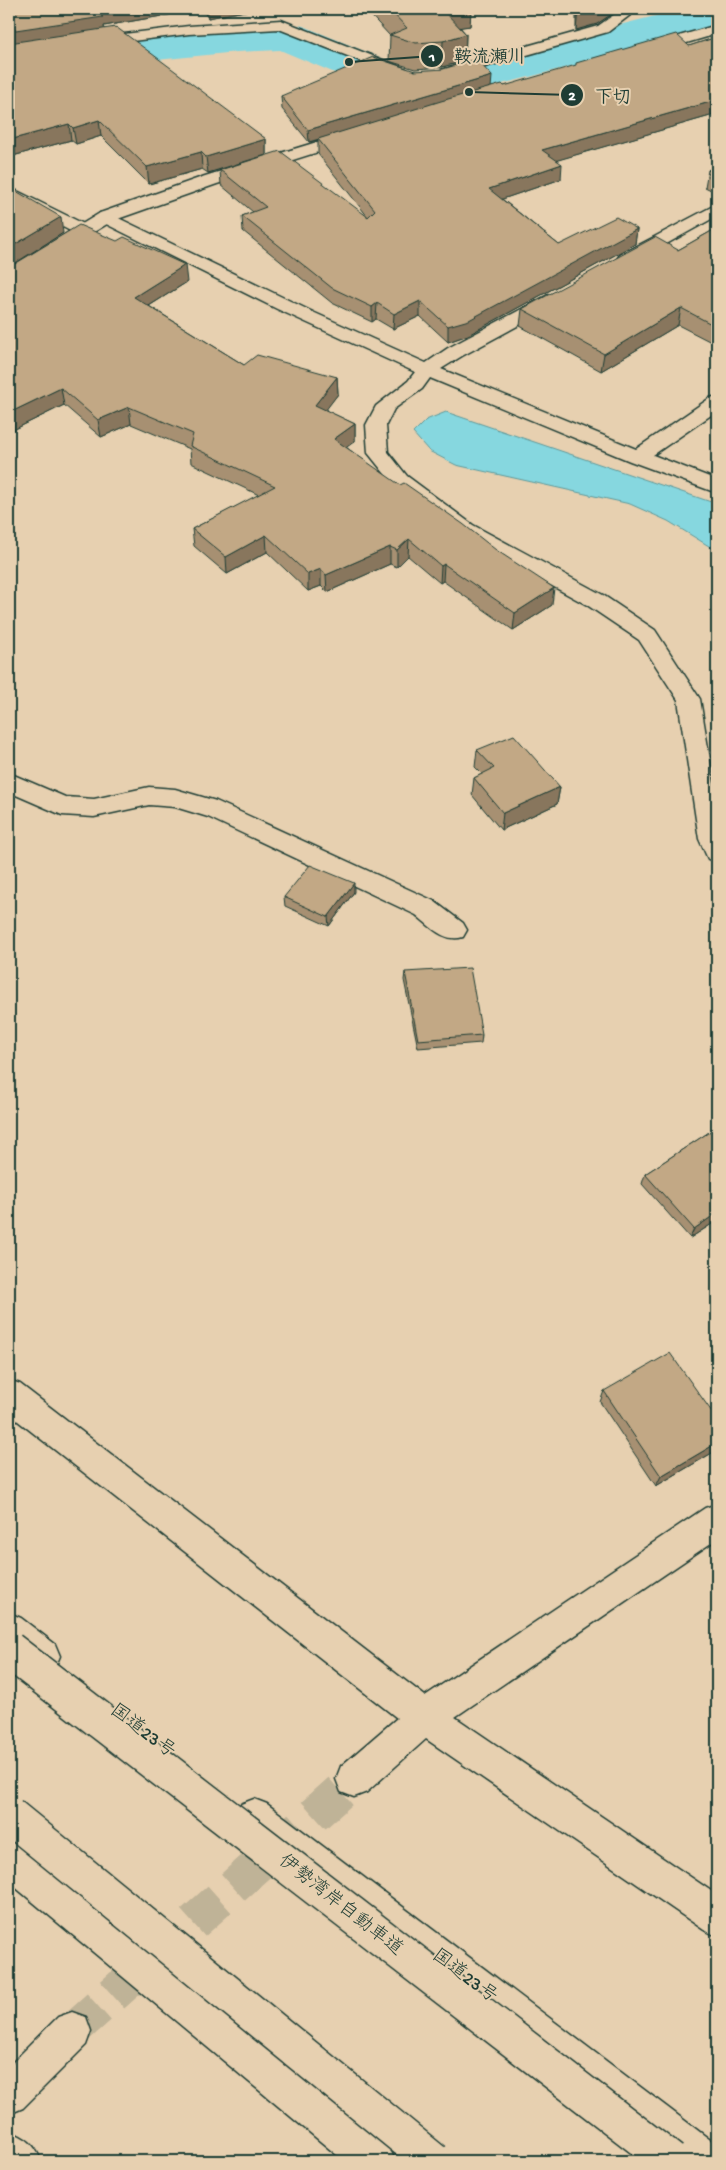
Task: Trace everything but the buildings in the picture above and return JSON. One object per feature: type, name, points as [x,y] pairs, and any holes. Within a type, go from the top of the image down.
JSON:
[{"type":"main road","points":[[433,75],[472,67],[604,29],[631,9]]},
{"type":"main road","points":[[76,44],[189,30],[281,24],[396,71],[415,76]]},
{"type":"main road","points":[[629,54],[717,29]]},
{"type":"main road","points":[[9,276],[106,217],[211,180],[369,131]]},
{"type":"main road","points":[[9,192],[84,231]]},
{"type":"main road","points":[[612,266],[717,209]]},
{"type":"main road","points":[[106,217],[309,317],[427,370],[637,457],[717,487]]},
{"type":"main road","points":[[569,290],[427,370],[415,384],[386,406],[376,425],[378,453],[400,480],[460,526],[595,600],[647,635],[689,699],[711,840],[717,852]]},
{"type":"main road","points":[[637,457],[717,402]]},
{"type":"main road","points":[[9,782],[62,806],[94,808],[149,796],[175,798],[216,810],[426,908],[454,930]]},
{"type":"main road","points":[[9,1395],[424,1717],[717,1918]]},
{"type":"main road","points":[[354,1779],[424,1717],[717,1520]]},
{"type":"main road","name":"国道23号","points":[[9,1630],[705,2161]]},
{"type":"main road","name":"伊勢湾岸自動車道","points":[[9,1650],[671,2161]]},
{"type":"main road","points":[[9,1815],[433,2161]]},
{"type":"main road","points":[[9,1858],[375,2161]]},
{"type":"main road","points":[[9,2094],[72,2031]]},
{"type":"main road","points":[[9,2151],[20,2161]]},
{"type":"water","points":[[446,412],[717,504],[717,551],[668,521],[630,504],[456,465],[429,451],[413,433],[426,420]]},
{"type":"waterway","points":[[9,68],[28,63],[126,49],[237,38],[286,36],[407,86],[440,85],[717,14]]},
{"type":"tunnel","points":[[72,2031],[354,1779]]},
{"type":"place","name":"鞍流瀬川","points":[[349,62]]},
{"type":"place","name":"下切","points":[[469,92]]}]
